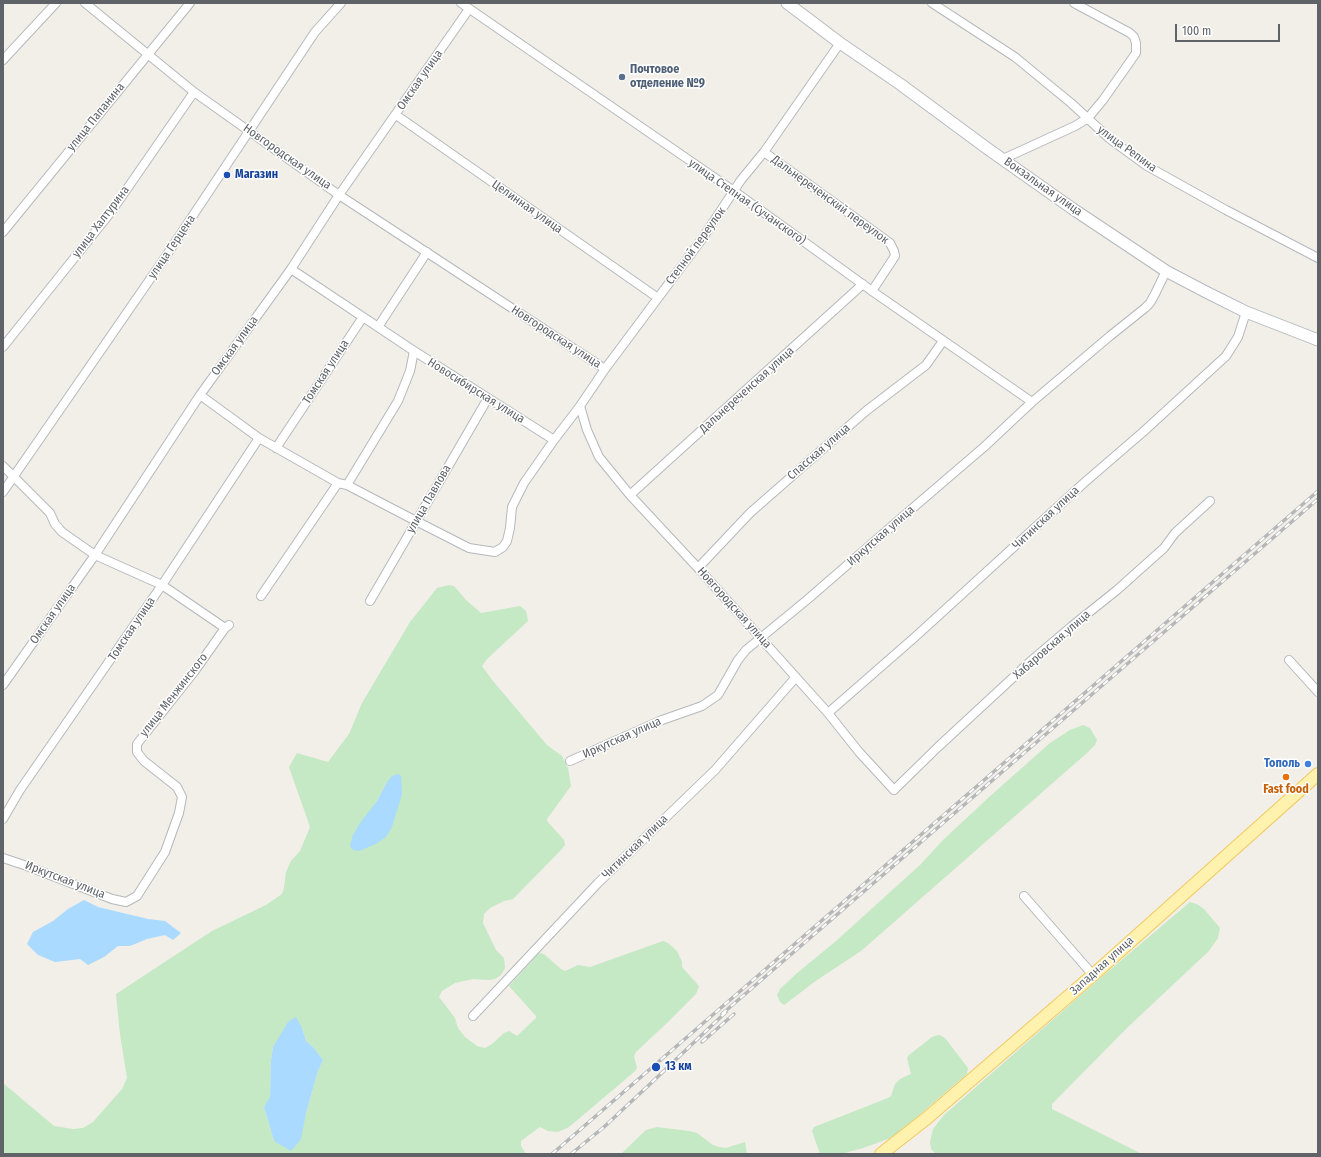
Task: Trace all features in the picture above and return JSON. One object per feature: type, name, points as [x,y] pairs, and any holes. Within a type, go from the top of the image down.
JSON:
[{"type":"main road","name":"Вокзальная улица","points":[[787,3],[840,43],[900,84],[1002,159],[1166,270],[1246,312],[1318,340]]},
{"type":"main road","name":"Западная улица","points":[[882,1154],[927,1118],[1093,975],[1318,774]]},
{"type":"street","points":[[3,60],[56,3]]},
{"type":"street","name":"Новгородская улица","points":[[84,3],[194,92],[339,194],[605,369],[580,406],[587,430],[599,457],[630,495],[796,677],[828,713],[859,752],[894,790]]},
{"type":"street","name":"улица Папанина","points":[[3,232],[190,3]]},
{"type":"street","name":"улица Герцена","points":[[3,492],[164,259],[315,32],[341,3]]},
{"type":"street","name":"улица Степная (Сучанского)","points":[[461,3],[734,191],[872,291],[1032,402]]},
{"type":"street","name":"улица Репина","points":[[932,3],[1015,57],[1088,118],[1110,139],[1147,166],[1226,210],[1318,258]]},
{"type":"street","points":[[1002,159],[1075,126],[1088,118],[1104,100],[1136,52],[1136,43],[1134,37],[1130,33],[1074,3]]},
{"type":"street","name":"Омская улица","points":[[3,685],[95,555],[200,396],[290,269],[339,194],[396,115],[469,8]]},
{"type":"street","name":"Степной переулок","points":[[605,369],[702,239],[741,180],[764,152],[840,43]]},
{"type":"street","name":"улица Халтурина","points":[[3,347],[110,212],[194,92]]},
{"type":"street","name":"Целинная улица","points":[[396,115],[658,298]]},
{"type":"street","name":"Дальнереченский переулок","points":[[764,152],[890,243],[895,256],[872,291]]},
{"type":"street","points":[[378,327],[427,252]]},
{"type":"street","name":"Новосибирская улица","points":[[290,269],[414,352],[554,440]]},
{"type":"street","name":"Иркутская улица","points":[[570,761],[662,720],[702,706],[718,695],[738,660],[746,650],[808,599],[984,447],[1032,402],[1145,308],[1152,298],[1166,270]]},
{"type":"street","name":"Дальнереченская улица","points":[[630,495],[863,284]]},
{"type":"street","name":"Читинская улица","points":[[828,713],[915,637],[1226,356],[1238,337],[1246,312]]},
{"type":"street","name":"Томская улица","points":[[276,448],[363,317]]},
{"type":"street","name":"Спасская улица","points":[[698,568],[750,513],[866,411],[926,365],[943,341]]},
{"type":"street","points":[[347,485],[398,401],[410,371],[414,352]]},
{"type":"street","points":[[200,396],[259,438],[338,483],[347,485],[469,548],[495,552],[503,547],[507,541],[512,507],[524,483],[580,406]]},
{"type":"street","name":"улица Павлова","points":[[370,601],[488,398]]},
{"type":"street","name":"Томская улица","points":[[3,819],[20,790],[162,585],[259,438]]},
{"type":"street","points":[[3,466],[50,512],[55,524],[62,532],[95,555],[162,585]]},
{"type":"street","points":[[261,596],[338,483]]},
{"type":"street","name":"Хабаровская улица","points":[[894,790],[1032,660],[1117,590],[1164,548],[1174,533],[1210,501]]},
{"type":"street","name":"улица Менжинского","points":[[126,902],[137,896],[165,852],[182,798],[177,787],[144,761],[136,752],[137,744],[194,672],[227,627],[162,585]]},
{"type":"street","points":[[1290,660],[1318,692]]},
{"type":"street","name":"Читинская улица","points":[[473,1016],[598,883],[715,770],[796,677]]},
{"type":"street","name":"Иркутская улица","points":[[3,858],[126,902]]},
{"type":"street","points":[[1024,896],[1093,975]]},
{"type":"green space","points":[[449,585],[454,586],[466,600],[481,613],[520,606],[526,611],[528,621],[487,659],[482,666],[547,745],[562,756],[568,768],[571,786],[547,819],[547,821],[564,840],[565,845],[513,899],[504,901],[490,908],[484,914],[483,923],[496,950],[504,958],[505,968],[501,975],[495,979],[473,979],[455,983],[442,991],[439,997],[455,1018],[458,1028],[465,1037],[477,1046],[485,1048],[504,1033],[509,1031],[517,1036],[536,1018],[536,1016],[509,986],[539,953],[544,954],[565,971],[578,965],[590,967],[663,941],[668,943],[677,951],[682,962],[682,967],[699,986],[696,994],[636,1052],[634,1056],[637,1068],[634,1072],[569,1127],[558,1132],[548,1131],[540,1127],[521,1141],[521,1146],[526,1154],[3,1154],[3,1083],[54,1126],[73,1129],[83,1128],[93,1122],[122,1089],[127,1078],[120,1034],[116,994],[212,931],[266,905],[282,894],[286,872],[291,861],[300,851],[310,827],[289,767],[297,753],[328,762],[349,734],[362,703],[410,622],[437,588]],"holes":[[[387,782],[386,837],[371,810]],[[302,1028],[306,1041],[313,1047],[323,1060],[318,1071],[306,1113],[274,1141],[264,1107],[270,1098],[271,1060],[273,1047]]]},
{"type":"green space","points":[[1083,725],[1090,728],[1097,740],[1095,745],[1087,753],[861,951],[817,980],[784,1005],[780,1002],[777,995],[780,989],[920,865],[943,840],[988,798],[1050,743],[1070,730]]},
{"type":"green space","points":[[1190,902],[1197,904],[1204,909],[1220,928],[1218,938],[1209,951],[1128,1027],[1052,1104],[1052,1109],[1142,1154],[936,1154],[931,1149],[930,1142],[933,1129],[944,1115]]},
{"type":"green space","points":[[939,1035],[945,1038],[968,1068],[967,1074],[897,1134],[888,1139],[841,1154],[820,1154],[812,1131],[814,1127],[891,1096],[895,1084],[900,1079],[911,1074],[907,1058],[909,1055],[932,1037]]},
{"type":"green space","points":[[657,1127],[697,1133],[713,1145],[719,1147],[726,1148],[745,1142],[747,1154],[621,1154],[646,1130]]},
{"type":"water","points":[[398,774],[401,776],[402,794],[392,827],[386,837],[376,844],[359,851],[353,850],[350,846],[353,835],[360,823],[377,801],[387,782],[392,776]]},
{"type":"water","points":[[84,900],[98,907],[148,919],[165,921],[181,933],[173,940],[165,935],[147,939],[130,946],[118,946],[104,957],[88,965],[80,959],[55,962],[38,955],[27,944],[33,932],[53,921],[68,909]]},
{"type":"water","points":[[296,1017],[302,1028],[306,1041],[313,1047],[323,1060],[318,1071],[306,1113],[301,1139],[291,1151],[274,1141],[264,1107],[270,1097],[271,1060],[273,1047],[288,1022]]},
{"type":"railway","points":[[552,1154],[1318,491]]},
{"type":"railway","points":[[722,1014],[1318,499]]},
{"type":"railway","points":[[571,1154],[604,1127],[726,1012]]},
{"type":"railway","points":[[702,1042],[734,1014]]},
{"type":"place","name":"Почтовое отделение №9","points":[[622,77]]},
{"type":"place","name":"Магазин","points":[[227,175]]},
{"type":"place","name":"Тополь","points":[[1308,764]]},
{"type":"place","name":"Fast food","points":[[1286,777]]},
{"type":"place","name":"13 км","points":[[656,1067]]}]
